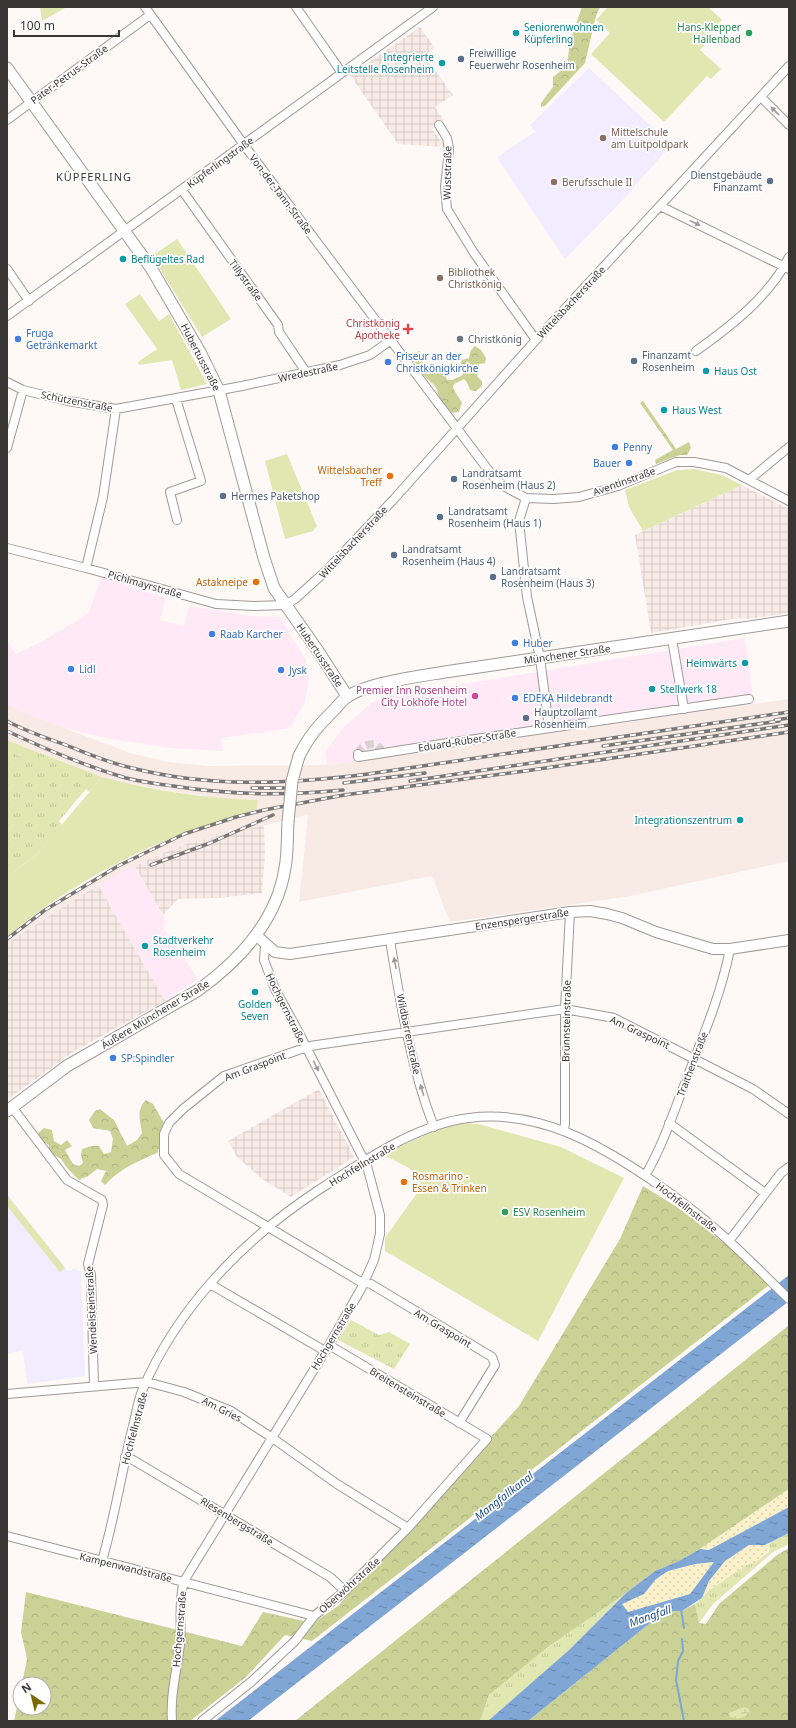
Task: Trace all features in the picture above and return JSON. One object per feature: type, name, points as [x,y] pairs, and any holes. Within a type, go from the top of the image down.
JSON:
[{"type":"main road","name":"Hubertusstraße","points":[[7,68],[151,268],[186,326],[219,390],[274,588],[307,634],[347,696]]},
{"type":"main road","name":"Münchener Straße","points":[[347,696],[363,689],[390,682],[445,672],[789,621]]},
{"type":"main road","name":"Äußere Münchener Straße","points":[[10,1109],[67,1066],[197,991],[229,966],[256,935],[272,910],[281,887],[285,868],[292,781],[299,756],[309,737],[322,721],[347,696]]},
{"type":"street","name":"Von-der-Tann-Straße","points":[[145,7],[244,145],[456,429]]},
{"type":"street","points":[[296,7],[342,73]]},
{"type":"street","name":"Küpferlingstraße","points":[[7,316],[433,7]]},
{"type":"street","name":"Pater-Petrus-Straße","points":[[7,120],[150,15]]},
{"type":"street","name":"Wittelsbacherstraße","points":[[285,605],[312,586],[394,500],[536,340],[789,66]]},
{"type":"street","points":[[761,97],[789,125]]},
{"type":"street","name":"Wüststraße","points":[[439,125],[447,138],[450,149],[445,187],[448,209],[474,253],[536,340]]},
{"type":"street","name":"Tillystraße","points":[[182,190],[278,324],[279,332],[306,372]]},
{"type":"street","points":[[660,206],[787,267]]},
{"type":"street","points":[[696,351],[732,325],[758,300],[787,267],[789,257]]},
{"type":"street","points":[[7,269],[29,301]]},
{"type":"street","name":"Wredestraße","points":[[219,390],[361,359],[370,355],[391,340]]},
{"type":"street","name":"Schützenstraße","points":[[7,382],[23,390],[68,401],[116,409],[219,390]]},
{"type":"street","points":[[7,448],[23,390]]},
{"type":"street","points":[[176,399],[201,481],[170,492],[177,520]]},
{"type":"street","points":[[86,568],[103,497],[116,409]]},
{"type":"street","name":"Aventinstraße","points":[[456,429],[495,479],[507,488],[526,498],[554,499],[579,497],[618,486],[676,462],[694,462],[726,468],[789,501]]},
{"type":"street","points":[[749,480],[789,446]]},
{"type":"street","points":[[526,498],[519,521],[527,597],[540,658],[549,728]]},
{"type":"street","name":"Pichlmayrstraße","points":[[7,548],[216,604],[254,606],[285,605]]},
{"type":"street","points":[[672,639],[684,709]]},
{"type":"street","name":"Eduard-Rüber-Straße","points":[[358,754],[358,757],[749,699]]},
{"type":"street","name":"Enzenspergerstraße","points":[[256,935],[275,952],[290,954],[570,912],[590,911],[622,918],[656,932],[713,949],[730,949],[789,940]]},
{"type":"street","name":"Brünnsteinstraße","points":[[564,1130],[565,1009],[570,912]]},
{"type":"street","name":"Wildbarrenstraße","points":[[390,940],[407,1032],[421,1087],[434,1127]]},
{"type":"street","name":"Hochgernstraße","points":[[172,1721],[171,1704],[180,1642],[180,1617],[184,1581],[327,1348],[365,1282],[378,1247],[380,1215],[364,1161],[275,990],[264,960],[266,945]]},
{"type":"street","name":"Traithenstraße","points":[[646,1176],[695,1059],[710,1018],[730,949]]},
{"type":"street","name":"Am Graspoint","points":[[460,1423],[495,1365],[492,1357],[371,1284],[359,1281],[179,1174],[164,1155],[164,1134],[169,1123],[183,1109],[224,1076],[306,1047],[565,1009],[614,1018],[753,1089],[789,1114]]},
{"type":"street","name":"Wendelsteinstraße","points":[[10,1109],[67,1180],[102,1200],[103,1205],[88,1264],[91,1275],[94,1386]]},
{"type":"street","name":"Hochfellnstraße","points":[[102,1561],[141,1393],[168,1339],[185,1314],[210,1284],[267,1227],[295,1206],[384,1149],[434,1127],[467,1118],[495,1116],[523,1120],[564,1130],[594,1144],[646,1176],[694,1211],[729,1241],[789,1298]]},
{"type":"street","points":[[669,1124],[765,1193]]},
{"type":"street","points":[[729,1241],[781,1173],[789,1167]]},
{"type":"street","name":"Breitensteinstraße","points":[[210,1284],[327,1348],[487,1439]]},
{"type":"street","name":"Am Gries","points":[[7,1394],[146,1382],[165,1386],[211,1402],[231,1411],[338,1484],[408,1528]]},
{"type":"street","name":"Oberwöhrstraße","points":[[202,1721],[262,1672],[295,1640],[314,1616],[345,1591],[408,1528],[487,1439]]},
{"type":"street","name":"Riesenbergstraße","points":[[126,1457],[330,1577],[345,1591]]},
{"type":"street","name":"Kampenwandstraße","points":[[7,1536],[314,1616]]},
{"type":"shaded area","points":[[420,27],[435,48],[424,55],[453,95],[435,107],[444,120],[432,129],[445,147],[398,144],[350,75]]},
{"type":"shaded area","points":[[589,68],[671,145],[621,202],[565,259],[497,157],[535,132],[530,125]]},
{"type":"shaded area","points":[[742,485],[789,509],[789,613],[749,619],[738,618],[651,633],[635,535]]},
{"type":"shaded area","points":[[101,578],[166,598],[160,620],[184,626],[189,606],[250,616],[280,617],[306,660],[309,678],[305,701],[290,728],[221,738],[223,751],[171,748],[105,738],[40,722],[7,705],[7,640],[16,654],[41,642],[88,614]]},
{"type":"shaded area","points":[[745,638],[754,704],[327,765],[325,752],[343,728],[371,703],[396,692],[458,685]]},
{"type":"shaded area","points":[[789,699],[789,861],[631,896],[450,922],[432,876],[299,902],[308,815],[185,844],[153,857],[98,885],[14,938],[7,944],[7,937],[44,909],[85,883],[149,848],[257,809],[258,800],[227,799],[190,794],[124,783],[102,777],[7,740],[7,704],[22,712],[130,753],[168,762],[209,766],[327,765]]},
{"type":"shaded area","points":[[264,824],[265,855],[262,893],[219,898],[178,899],[163,915],[134,865],[185,844]]},
{"type":"shaded area","points":[[134,865],[166,922],[163,927],[198,979],[165,1001],[98,885]]},
{"type":"shaded area","points":[[98,885],[165,1001],[73,1052],[7,1100],[7,944],[14,938]]},
{"type":"shaded area","points":[[319,1089],[354,1157],[291,1197],[262,1179],[237,1157],[228,1141]]},
{"type":"shaded area","points":[[7,1194],[68,1271],[74,1269],[81,1271],[85,1376],[27,1384],[23,1350],[7,1354]]},
{"type":"green space","points":[[40,7],[67,7],[42,21]]},
{"type":"green space","points":[[582,7],[600,7],[596,16],[585,63],[545,106],[541,107],[541,103],[553,87],[553,77],[567,66],[570,41]]},
{"type":"green space","points":[[608,7],[708,7],[722,20],[709,34],[712,37],[700,50],[721,69],[711,79],[707,76],[664,122],[591,54],[610,33],[596,20]]},
{"type":"green space","points":[[177,239],[231,319],[202,337],[152,256]]},
{"type":"green space","points":[[140,294],[159,321],[169,314],[207,384],[181,390],[172,360],[139,365],[138,362],[157,349],[125,304]]},
{"type":"green space","points":[[475,346],[481,350],[486,358],[485,363],[479,364],[477,376],[482,381],[482,386],[476,391],[470,390],[464,379],[454,384],[453,388],[462,403],[459,412],[452,413],[440,401],[435,387],[417,369],[410,357],[413,353],[420,351],[421,359],[428,371],[438,369],[444,371],[447,380],[452,380],[463,375],[460,365],[462,360],[469,358],[471,350]]},
{"type":"green space","points":[[643,401],[676,449],[689,442],[691,448],[687,455],[680,455],[656,464],[655,460],[673,450],[640,403]]},
{"type":"green space","points":[[287,454],[317,526],[313,531],[285,539],[265,461]]},
{"type":"green space","points":[[694,469],[722,475],[742,485],[643,531],[629,507],[625,490],[677,470]]},
{"type":"green space","points":[[7,740],[24,747],[20,756],[7,751]]},
{"type":"green space","points":[[24,747],[102,777],[89,792],[86,789],[59,821],[62,825],[37,854],[7,877],[7,751],[20,756]]},
{"type":"green space","points":[[102,777],[179,793],[218,798],[258,800],[257,809],[175,837],[130,857],[57,899],[39,911],[7,937],[7,877],[37,854]]},
{"type":"green space","points":[[146,1100],[153,1104],[165,1125],[157,1153],[136,1162],[116,1174],[105,1185],[101,1181],[106,1171],[97,1169],[88,1176],[79,1180],[61,1159],[49,1152],[49,1145],[41,1141],[38,1133],[44,1128],[52,1130],[54,1141],[61,1145],[67,1140],[72,1146],[65,1150],[73,1164],[79,1166],[83,1163],[81,1155],[82,1149],[91,1146],[99,1146],[104,1154],[111,1152],[113,1139],[110,1131],[93,1128],[89,1120],[95,1111],[100,1109],[114,1120],[127,1146],[137,1140],[142,1133],[140,1111]]},
{"type":"green space","name":"ESV Rosenheim","points":[[452,1123],[478,1124],[561,1147],[624,1178],[538,1341],[385,1251],[385,1238],[422,1186],[409,1168],[386,1156],[397,1148]]},
{"type":"green space","points":[[643,1186],[677,1207],[733,1250],[769,1285],[312,1641],[285,1635],[246,1677],[190,1721],[14,1721],[15,1716],[52,1716],[52,1676],[24,1676],[27,1659],[21,1632],[26,1592],[242,1646],[263,1612],[313,1623],[338,1606],[519,1406],[620,1239]]},
{"type":"green space","points":[[7,1195],[65,1268],[60,1272],[7,1206]]},
{"type":"green space","points":[[351,1320],[379,1335],[389,1332],[410,1344],[394,1369],[338,1340]]},
{"type":"green space","points":[[789,1325],[789,1489],[700,1549],[679,1561],[655,1571],[548,1647],[489,1695],[480,1721],[295,1721]]},
{"type":"green space","points":[[789,1533],[789,1544],[773,1552],[713,1604],[699,1623],[695,1604],[708,1591],[746,1565],[754,1563],[769,1552],[770,1543]]},
{"type":"green space","points":[[789,1548],[789,1721],[528,1721],[650,1623],[673,1611],[682,1611],[695,1604],[699,1623],[706,1624],[719,1604],[777,1555]]},
{"type":"green space","points":[[626,1593],[569,1650],[488,1721],[480,1721],[489,1695],[548,1647]]},
{"type":"green space","points":[[744,1707],[749,1709],[750,1712],[746,1716],[741,1718],[730,1717],[729,1713]]},
{"type":"sand","points":[[789,1489],[789,1507],[709,1550],[700,1549]]},
{"type":"sand","points":[[770,1543],[769,1551],[754,1563],[746,1565],[708,1591],[702,1598],[709,1581],[725,1561],[749,1545],[765,1545]]},
{"type":"sand","points":[[714,1562],[690,1594],[628,1612],[621,1604],[644,1594],[656,1579],[668,1571],[695,1564]]},
{"type":"water","points":[[789,1275],[789,1301],[248,1721],[215,1721]]},
{"type":"water","name":"Mangfall","points":[[789,1507],[789,1533],[765,1545],[749,1545],[725,1561],[709,1581],[702,1598],[682,1611],[673,1611],[650,1623],[528,1721],[488,1721],[569,1650],[626,1593],[655,1571],[679,1561],[700,1549],[709,1550]],"holes":[[[714,1562],[690,1594],[628,1612],[622,1604],[644,1594],[656,1579],[668,1571],[695,1564]]]},
{"type":"waterway","points":[[681,1609],[684,1628]]},
{"type":"waterway","points":[[682,1639],[683,1651],[678,1661],[676,1680],[684,1721]]},
{"type":"tunnel","points":[[358,754],[363,747],[369,744],[375,744],[382,750]]},
{"type":"railway","points":[[7,721],[36,734],[123,766],[191,779],[279,782],[368,774],[789,712]]},
{"type":"railway","points":[[775,720],[789,718]]},
{"type":"railway","points":[[603,746],[779,721]]},
{"type":"railway","points":[[410,781],[789,725]]},
{"type":"railway","points":[[7,731],[80,763],[126,778],[144,782],[194,789],[258,794],[343,790]]},
{"type":"railway","points":[[7,939],[45,910],[118,866],[184,834],[236,817],[264,810],[344,795],[525,771],[789,732]]},
{"type":"railway","points":[[344,783],[425,773]]},
{"type":"railway","points":[[252,788],[290,788]]},
{"type":"railway","points":[[151,865],[210,843],[273,815]]},
{"type":"place","name":"Seniorenwohnen Küpferling","points":[[516,33]]},
{"type":"place","name":"Hans-Klepper Hallenbad","points":[[749,33]]},
{"type":"place","name":"Freiwillige Feuerwehr Rosenheim","points":[[461,59]]},
{"type":"place","name":"Integrierte Leitstelle Rosenheim","points":[[442,63]]},
{"type":"place","name":"Mittelschule am Luitpoldpark","points":[[603,138]]},
{"type":"place","name":"Dienstgebäude Finanzamt","points":[[770,181]]},
{"type":"place","name":"Berufsschule II","points":[[554,182]]},
{"type":"place","name":"Beflügeltes Rad","points":[[123,259]]},
{"type":"place","name":"Bibliothek Christkönig","points":[[440,278]]},
{"type":"place","name":"Christkönig Apotheke","points":[[408,329]]},
{"type":"place","name":"Fruga Getränkemarkt","points":[[18,339]]},
{"type":"place","name":"Christkönig","points":[[460,339]]},
{"type":"place","name":"Finanzamt Rosenheim","points":[[634,361]]},
{"type":"place","name":"Friseur an der Christkönigkirche","points":[[388,362]]},
{"type":"place","name":"Haus Ost","points":[[706,371]]},
{"type":"place","name":"Haus West","points":[[664,410]]},
{"type":"place","name":"Penny","points":[[615,447]]},
{"type":"place","name":"Bauer","points":[[629,463]]},
{"type":"place","name":"Wittelsbacher Treff","points":[[390,476]]},
{"type":"place","name":"Landratsamt Rosenheim (Haus 2)","points":[[454,479]]},
{"type":"place","name":"Hermes Paketshop","points":[[223,496]]},
{"type":"place","name":"Landratsamt Rosenheim (Haus 1)","points":[[440,517]]},
{"type":"place","name":"Landratsamt Rosenheim (Haus 4)","points":[[394,555]]},
{"type":"place","name":"Landratsamt Rosenheim (Haus 3)","points":[[493,577]]},
{"type":"place","name":"Astakneipe","points":[[256,582]]},
{"type":"place","name":"Raab Karcher","points":[[212,634]]},
{"type":"place","name":"Huber","points":[[515,643]]},
{"type":"place","name":"Heimwärts","points":[[745,663]]},
{"type":"place","name":"Lidl","points":[[71,669]]},
{"type":"place","name":"Jysk","points":[[281,670]]},
{"type":"place","name":"Stellwerk 18","points":[[652,689]]},
{"type":"place","name":"Premier Inn Rosenheim City Lokhöfe Hotel","points":[[475,696]]},
{"type":"place","name":"EDEKA Hildebrandt","points":[[515,698]]},
{"type":"place","name":"Hauptzollamt Rosenheim","points":[[526,718]]},
{"type":"place","name":"Integrationszentrum","points":[[740,820]]},
{"type":"place","name":"Stadtverkehr Rosenheim","points":[[145,946]]},
{"type":"place","name":"Golden Seven","points":[[255,992]]},
{"type":"place","name":"SP:Spindler","points":[[113,1058]]},
{"type":"place","name":"Rosmarino - Essen & Trinken","points":[[404,1182]]},
{"type":"place","name":"ESV Rosenheim","points":[[505,1212]]},
{"type":"district","name":"KÜPFERLING","points":[[94,177]]},
{"type":"water label","name":"Mangfallkanal","points":[[504,1496]]}]
